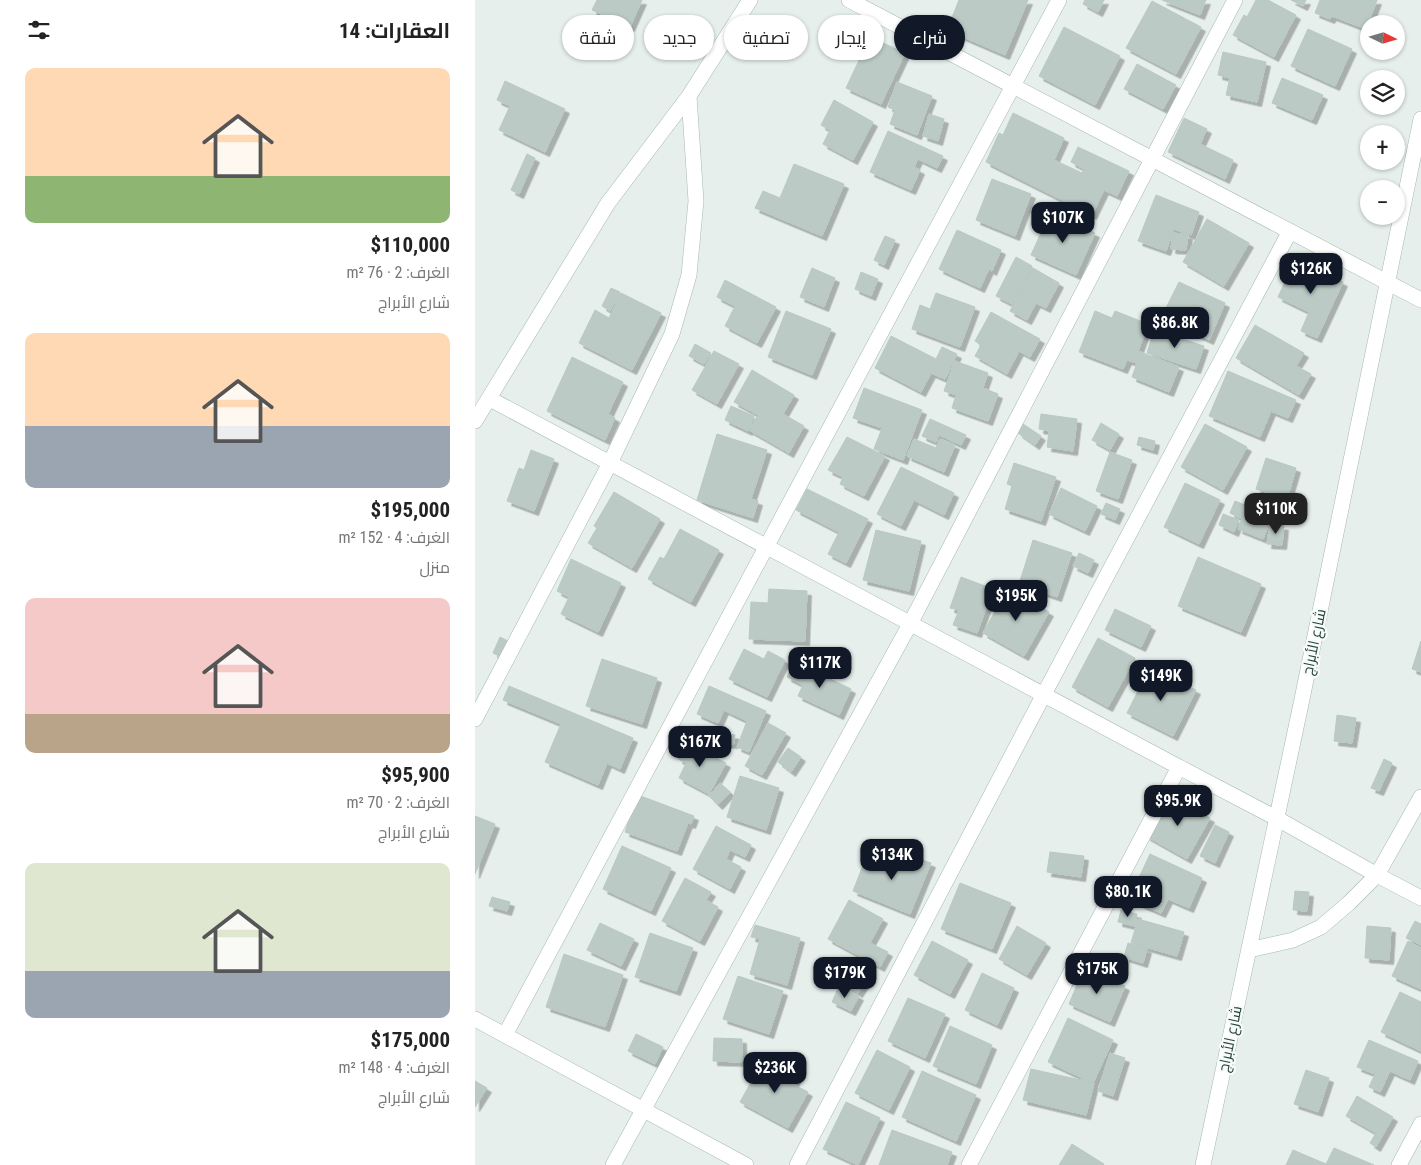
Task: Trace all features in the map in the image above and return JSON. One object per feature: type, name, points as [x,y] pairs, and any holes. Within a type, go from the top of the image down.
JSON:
[{"type":"street","points":[[475,421],[490,399],[584,239],[608,203],[689,96],[750,0]]},
{"type":"street","points":[[849,0],[1421,300]]},
{"type":"street","points":[[505,1035],[1059,0]]},
{"type":"street","points":[[613,1165],[645,1110],[910,624],[1151,158],[1235,0]]},
{"type":"street","points":[[475,719],[610,463],[671,334],[689,275],[696,201],[689,96]]},
{"type":"street","name":"شارع الأبراج","points":[[1203,1165],[1421,119]]},
{"type":"street","points":[[797,1165],[1289,231]]},
{"type":"street","points":[[490,399],[1043,696],[1276,818],[1421,898]]},
{"type":"street","points":[[969,1165],[1179,768]]},
{"type":"street","points":[[1249,950],[1293,940],[1321,927],[1349,903],[1377,875],[1421,796]]},
{"type":"street","points":[[475,1019],[746,1165]]},
{"type":"street","points":[[1399,1165],[1421,1124]]},
{"type":"building","points":[[597,0],[642,0],[634,18],[634,15],[603,15],[592,10]]},
{"type":"building","points":[[959,0],[1028,0],[1005,55],[965,38],[965,15],[953,15]]},
{"type":"building","points":[[1085,0],[1104,0],[1098,12],[1083,4]]},
{"type":"building","points":[[1162,0],[1206,0],[1200,15]]},
{"type":"building","points":[[1256,0],[1268,0],[1296,15],[1274,57],[1233,35],[1244,15],[1247,17]]},
{"type":"building","points":[[1291,0],[1306,0],[1303,6]]},
{"type":"building","points":[[1320,0],[1377,0],[1371,15],[1360,15],[1360,27],[1332,16],[1330,19],[1315,13]]},
{"type":"building","points":[[1152,1],[1201,27],[1176,74],[1126,48]]},
{"type":"building","points":[[1064,27],[1120,56],[1095,105],[1039,76]]},
{"type":"building","points":[[1308,29],[1352,49],[1335,86],[1291,66]]},
{"type":"building","points":[[884,43],[894,48],[894,60],[902,60],[881,104],[846,88],[859,60],[884,60]]},
{"type":"building","points":[[1223,52],[1266,62],[1257,102],[1226,95],[1230,78],[1218,75]]},
{"type":"building","points":[[1137,64],[1176,85],[1163,109],[1124,89]]},
{"type":"building","points":[[1282,78],[1323,95],[1312,120],[1272,103]]},
{"type":"building","points":[[505,81],[565,109],[545,152],[499,130],[510,106],[497,100]]},
{"type":"building","points":[[897,82],[932,96],[917,135],[890,124],[895,110],[888,107]]},
{"type":"building","points":[[834,100],[873,122],[853,160],[823,144],[830,130],[821,125]]},
{"type":"building","points":[[1013,113],[1064,138],[1054,160],[1082,173],[1084,169],[1071,162],[1078,147],[1129,171],[1117,196],[1104,190],[1092,215],[986,162],[999,133],[1003,135]]},
{"type":"building","points":[[929,114],[944,119],[938,141],[923,136]]},
{"type":"building","points":[[1184,118],[1207,129],[1200,144],[1233,160],[1225,179],[1168,152]]},
{"type":"building","points":[[888,131],[943,156],[937,168],[918,159],[914,167],[920,170],[911,190],[870,172]]},
{"type":"building","points":[[527,154],[535,158],[519,194],[511,190]]},
{"type":"building","points":[[794,164],[844,184],[822,236],[755,208],[763,191],[780,198]]},
{"type":"building","points":[[992,179],[1031,194],[1015,236],[976,220]]},
{"type":"building","points":[[1156,195],[1199,212],[1191,235],[1174,229],[1166,251],[1138,241]]},
{"type":"building","points":[[1050,213],[1095,233],[1076,275],[1031,255]]},
{"type":"building","points":[[1207,219],[1249,243],[1224,286],[1183,262]]},
{"type":"building","points":[[957,230],[1001,250],[992,271],[989,269],[980,288],[939,269]]},
{"type":"building","points":[[1173,233],[1188,235],[1186,250],[1171,249]]},
{"type":"building","points":[[885,236],[895,240],[884,265],[874,260]]},
{"type":"building","points":[[1016,257],[1032,266],[1012,304],[996,296]]},
{"type":"building","points":[[1295,260],[1343,282],[1317,338],[1301,331],[1309,312],[1278,297]]},
{"type":"building","points":[[812,268],[835,278],[824,307],[800,297]]},
{"type":"building","points":[[1033,268],[1059,283],[1046,308],[1036,303],[1027,320],[1010,311]]},
{"type":"building","points":[[861,272],[878,279],[871,296],[855,289]]},
{"type":"building","points":[[725,280],[776,307],[757,343],[725,326],[735,306],[717,297]]},
{"type":"building","points":[[1179,282],[1225,303],[1209,340],[1161,318]]},
{"type":"building","points":[[611,288],[620,292],[610,311],[602,306]]},
{"type":"building","points":[[621,293],[661,313],[632,370],[579,343],[595,310],[609,318]]},
{"type":"building","points":[[936,293],[975,307],[960,347],[912,329],[920,305],[930,309]]},
{"type":"building","points":[[786,311],[831,329],[812,375],[768,357]]},
{"type":"building","points":[[1095,311],[1112,318],[1115,311],[1148,324],[1138,351],[1179,367],[1169,392],[1132,377],[1137,363],[1127,360],[1123,369],[1079,352]]},
{"type":"building","points":[[991,312],[1040,339],[1030,357],[1019,351],[1007,374],[975,356],[981,345],[975,341]]},
{"type":"building","points":[[1255,325],[1304,353],[1296,366],[1311,374],[1299,395],[1236,358]]},
{"type":"building","points":[[1154,330],[1204,346],[1196,369],[1147,353]]},
{"type":"building","points":[[891,336],[936,359],[942,347],[957,354],[945,379],[931,373],[921,392],[875,368]]},
{"type":"building","points":[[695,344],[711,353],[704,364],[689,356]]},
{"type":"building","points":[[714,351],[739,364],[717,404],[692,390]]},
{"type":"building","points":[[572,357],[623,382],[608,414],[615,418],[605,440],[547,411]]},
{"type":"building","points":[[955,361],[988,373],[983,388],[998,394],[988,421],[952,408],[956,395],[944,391]]},
{"type":"building","points":[[752,370],[794,395],[783,414],[804,426],[789,453],[749,430],[758,415],[734,402]]},
{"type":"building","points":[[1228,371],[1296,400],[1288,418],[1271,411],[1260,437],[1209,416]]},
{"type":"building","points":[[864,388],[922,410],[903,460],[874,449],[882,428],[853,418]]},
{"type":"building","points":[[731,406],[754,416],[748,431],[725,420]]},
{"type":"building","points":[[1041,414],[1077,419],[1073,451],[1047,447],[1049,431],[1039,429]]},
{"type":"building","points":[[930,419],[966,435],[961,445],[939,435],[936,442],[922,436]]},
{"type":"building","points":[[1101,423],[1119,434],[1110,450],[1092,440]]},
{"type":"building","points":[[1023,424],[1041,436],[1035,445],[1018,433]]},
{"type":"building","points":[[1205,424],[1247,447],[1223,490],[1181,467]]},
{"type":"building","points":[[717,434],[767,450],[751,499],[758,501],[753,518],[697,500]]},
{"type":"building","points":[[847,437],[885,456],[864,496],[840,484],[843,477],[828,470]]},
{"type":"building","points":[[1139,437],[1155,441],[1153,450],[1137,445]]},
{"type":"building","points":[[914,439],[936,448],[940,439],[955,445],[944,472],[907,456]]},
{"type":"building","points":[[531,450],[554,459],[534,511],[507,501],[519,468],[524,470]]},
{"type":"building","points":[[1110,452],[1132,460],[1118,499],[1096,491]]},
{"type":"building","points":[[1266,458],[1296,468],[1287,499],[1256,489]]},
{"type":"building","points":[[1014,463],[1056,477],[1041,521],[1005,509],[1012,486],[1007,484]]},
{"type":"building","points":[[901,467],[954,493],[944,515],[914,500],[901,526],[877,514]]},
{"type":"building","points":[[1185,483],[1220,500],[1199,544],[1164,527]]},
{"type":"building","points":[[1061,488],[1097,506],[1085,531],[1049,514]]},
{"type":"building","points":[[807,489],[868,519],[846,563],[828,554],[839,532],[796,510]]},
{"type":"building","points":[[614,492],[660,519],[632,568],[588,543],[597,528],[594,526]]},
{"type":"building","points":[[1235,501],[1272,516],[1263,539],[1238,529],[1242,519],[1230,513]]},
{"type":"building","points":[[1106,503],[1120,509],[1115,520],[1101,514]]},
{"type":"building","points":[[1223,514],[1239,520],[1234,532],[1219,525]]},
{"type":"building","points":[[1270,524],[1284,526],[1282,545],[1267,544]]},
{"type":"building","points":[[680,529],[719,550],[691,602],[648,579],[660,557],[664,559]]},
{"type":"building","points":[[876,530],[921,541],[909,591],[863,580]]},
{"type":"building","points":[[1033,540],[1072,553],[1057,597],[1019,584]]},
{"type":"building","points":[[1079,553],[1094,560],[1088,573],[1073,566]]},
{"type":"building","points":[[1198,557],[1261,584],[1241,632],[1178,606]]},
{"type":"building","points":[[571,559],[621,583],[598,632],[561,614],[569,597],[557,591]]},
{"type":"building","points":[[961,577],[993,589],[977,633],[953,625],[959,610],[950,608]]},
{"type":"building","points":[[1008,588],[1049,612],[1024,656],[983,633]]},
{"type":"building","points":[[769,589],[807,591],[805,641],[749,639],[751,602],[768,603]]},
{"type":"building","points":[[1115,609],[1151,626],[1141,647],[1105,630]]},
{"type":"building","points":[[500,637],[508,641],[501,657],[493,653]]},
{"type":"building","points":[[1098,638],[1135,658],[1108,707],[1072,687]]},
{"type":"building","points":[[1421,641],[1421,672],[1412,669]]},
{"type":"building","points":[[744,649],[764,659],[768,651],[785,660],[767,697],[729,679]]},
{"type":"building","points":[[602,659],[657,678],[642,724],[586,706]]},
{"type":"building","points":[[795,662],[851,689],[839,715],[798,696],[803,685],[787,677]]},
{"type":"building","points":[[1150,667],[1196,690],[1173,736],[1127,713]]},
{"type":"building","points":[[509,686],[633,738],[620,769],[607,763],[598,785],[545,762],[561,724],[503,700]]},
{"type":"building","points":[[709,686],[766,711],[749,752],[737,747],[747,721],[724,710],[718,723],[697,714]]},
{"type":"building","points":[[1337,715],[1356,718],[1352,743],[1334,741]]},
{"type":"building","points":[[768,723],[786,733],[762,775],[745,766]]},
{"type":"building","points":[[722,733],[735,735],[734,744],[721,743]]},
{"type":"building","points":[[686,743],[726,763],[709,794],[679,778],[686,763],[678,759]]},
{"type":"building","points":[[788,748],[801,757],[791,772],[778,762]]},
{"type":"building","points":[[1384,759],[1392,763],[1379,791],[1371,788]]},
{"type":"building","points":[[740,776],[779,788],[766,830],[727,817]]},
{"type":"building","points":[[720,783],[730,792],[718,805],[709,796]]},
{"type":"building","points":[[638,795],[694,816],[691,824],[688,823],[677,851],[625,832]]},
{"type":"building","points":[[1169,795],[1210,818],[1187,859],[1146,836]]},
{"type":"building","points":[[475,816],[495,824],[475,874]]},
{"type":"building","points":[[1215,825],[1229,832],[1215,863],[1200,856]]},
{"type":"building","points":[[716,826],[751,845],[745,857],[730,850],[726,859],[741,867],[730,889],[693,869]]},
{"type":"building","points":[[622,846],[671,868],[651,911],[603,889]]},
{"type":"building","points":[[869,850],[913,867],[916,858],[931,863],[910,914],[853,891]]},
{"type":"building","points":[[1050,852],[1084,856],[1081,877],[1047,872]]},
{"type":"building","points":[[1150,854],[1202,878],[1189,908],[1168,899],[1161,913],[1129,899]]},
{"type":"building","points":[[685,878],[711,892],[706,900],[718,907],[700,941],[662,921]]},
{"type":"building","points":[[960,883],[1011,903],[992,949],[941,929]]},
{"type":"building","points":[[1295,891],[1309,892],[1307,911],[1293,910]]},
{"type":"building","points":[[492,897],[510,902],[507,911],[489,906]]},
{"type":"building","points":[[849,900],[883,919],[870,943],[888,952],[880,967],[828,939]]},
{"type":"building","points":[[1121,910],[1137,914],[1135,926],[1118,922]]},
{"type":"building","points":[[1138,919],[1184,932],[1177,956],[1131,943]]},
{"type":"building","points":[[1415,921],[1421,924],[1421,945],[1406,938]]},
{"type":"building","points":[[600,923],[634,939],[621,966],[587,950]]},
{"type":"building","points":[[755,925],[800,938],[787,985],[750,974],[760,939],[751,937]]},
{"type":"building","points":[[1017,926],[1046,943],[1027,975],[999,959]]},
{"type":"building","points":[[1367,926],[1391,928],[1389,960],[1365,958]]},
{"type":"building","points":[[650,933],[693,948],[676,991],[635,977]]},
{"type":"building","points":[[932,941],[968,960],[950,994],[914,975]]},
{"type":"building","points":[[1408,941],[1421,948],[1421,989],[1392,976]]},
{"type":"building","points":[[1128,943],[1147,949],[1143,963],[1124,957]]},
{"type":"building","points":[[564,954],[623,975],[605,1027],[546,1007]]},
{"type":"building","points":[[1084,968],[1125,986],[1110,1022],[1069,1004]]},
{"type":"building","points":[[849,973],[865,982],[858,993],[843,984]]},
{"type":"building","points":[[982,973],[1014,988],[997,1025],[965,1010]]},
{"type":"building","points":[[738,976],[783,991],[769,1034],[723,1019]]},
{"type":"building","points":[[839,986],[859,996],[851,1011],[832,1002]]},
{"type":"building","points":[[1400,992],[1421,1002],[1421,1051],[1381,1032]]},
{"type":"building","points":[[908,998],[945,1014],[925,1058],[888,1041]]},
{"type":"building","points":[[1068,1018],[1113,1040],[1093,1083],[1048,1062]]},
{"type":"building","points":[[950,1026],[992,1045],[976,1084],[933,1066]]},
{"type":"building","points":[[636,1034],[663,1047],[655,1064],[628,1051]]},
{"type":"building","points":[[714,1038],[742,1039],[742,1062],[713,1061]]},
{"type":"building","points":[[1369,1040],[1418,1061],[1410,1080],[1390,1071],[1380,1092],[1369,1087],[1375,1074],[1357,1067]]},
{"type":"building","points":[[877,1050],[910,1067],[889,1110],[855,1093]]},
{"type":"building","points":[[1110,1053],[1125,1058],[1113,1096],[1098,1091]]},
{"type":"building","points":[[764,1059],[797,1077],[793,1084],[808,1092],[788,1128],[740,1102]]},
{"type":"building","points":[[1031,1069],[1094,1083],[1086,1115],[1023,1100]]},
{"type":"building","points":[[1306,1070],[1329,1078],[1318,1112],[1294,1104]]},
{"type":"building","points":[[922,1071],[976,1095],[956,1141],[902,1117]]},
{"type":"building","points":[[475,1081],[487,1088],[475,1107]]},
{"type":"building","points":[[1357,1096],[1393,1117],[1376,1147],[1370,1143],[1376,1133],[1346,1116]]},
{"type":"building","points":[[846,1102],[880,1118],[858,1165],[823,1149]]},
{"type":"building","points":[[892,1130],[952,1152],[947,1165],[879,1165]]},
{"type":"building","points":[[1072,1144],[1104,1164],[1059,1165]]},
{"type":"building","points":[[1334,1148],[1374,1165],[1286,1165],[1293,1150],[1326,1164]]}]
